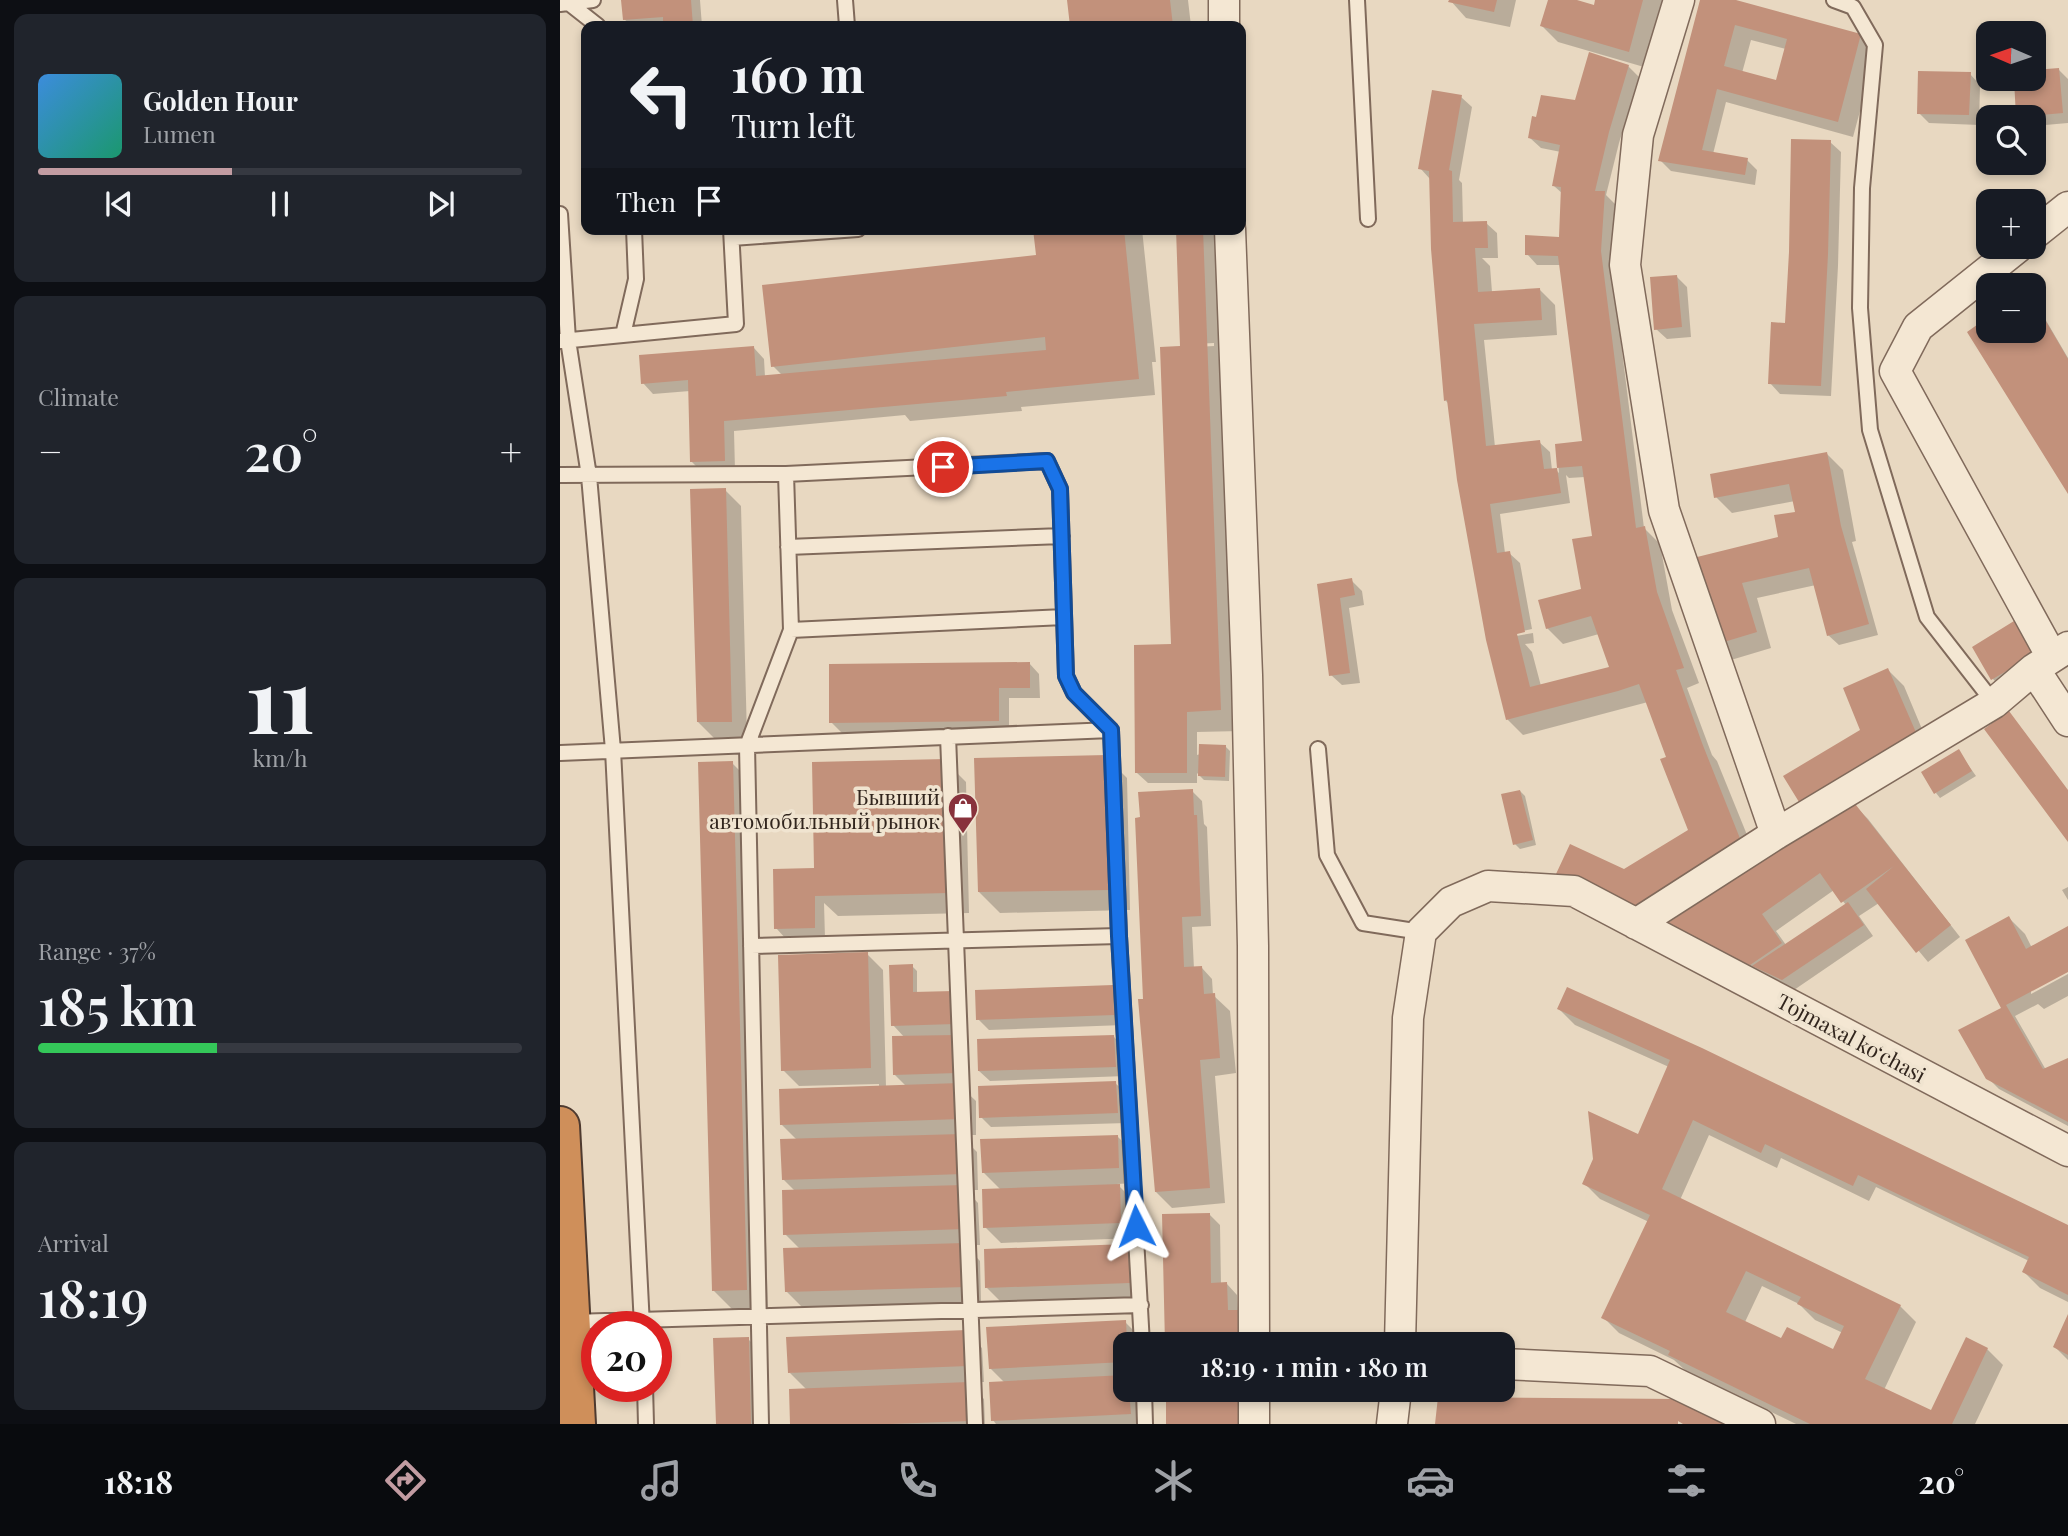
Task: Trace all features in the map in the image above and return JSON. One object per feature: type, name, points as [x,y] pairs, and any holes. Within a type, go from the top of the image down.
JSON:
[{"type":"highway","points":[[560,1126],[576,1424]]},
{"type":"street","points":[[1224,0],[1224,21]]},
{"type":"street","points":[[1679,0],[1638,135],[1625,265],[1664,510],[1776,834]]},
{"type":"street","points":[[2046,224],[2068,207]]},
{"type":"street","points":[[1230,235],[1247,675],[1253,932],[1254,1332]]},
{"type":"street","points":[[2003,259],[1918,327],[1895,371],[2051,658],[2068,721]]},
{"type":"street","points":[[1636,924],[1776,834],[1994,703],[2051,658]]},
{"type":"street","name":"Tojmaxal koʻchasi","points":[[1422,932],[1451,902],[1488,886],[1574,891],[2068,1151]]},
{"type":"street","points":[[1400,1332],[1408,1018],[1422,932]]},
{"type":"street","points":[[1515,1365],[1650,1371],[1760,1424]]},
{"type":"street","points":[[1254,1402],[1254,1424]]},
{"type":"street","points":[[1392,1424],[1395,1402]]},
{"type":"lane","points":[[565,4],[593,0]]},
{"type":"lane","points":[[845,0],[847,21]]},
{"type":"lane","points":[[1357,0],[1368,219]]},
{"type":"lane","points":[[1834,0],[1853,8],[1875,45],[1862,188],[1860,308],[1870,430],[1927,617],[1994,703]]},
{"type":"lane","points":[[565,4],[590,21]]},
{"type":"lane","points":[[560,214],[564,341],[589,476],[613,750],[640,1311]]},
{"type":"lane","points":[[623,335],[636,279],[634,235]]},
{"type":"lane","points":[[564,341],[736,324],[731,235]]},
{"type":"lane","points":[[560,475],[786,474],[1047,461],[1060,489],[1066,676],[1074,693],[1111,730],[1119,936],[1142,1332]]},
{"type":"lane","points":[[761,1424],[747,746],[791,630],[786,474]]},
{"type":"lane","points":[[788,547],[1062,536]]},
{"type":"lane","points":[[791,630],[1064,617]]},
{"type":"lane","points":[[560,753],[1111,730]]},
{"type":"lane","points":[[948,736],[975,1424]]},
{"type":"lane","points":[[1318,748],[1327,855],[1363,923],[1422,932]]},
{"type":"lane","points":[[751,946],[1119,936]]},
{"type":"lane","points":[[672,1321],[759,1316],[1141,1305]]},
{"type":"lane","points":[[570,1322],[581,1322]]},
{"type":"lane","points":[[645,1402],[646,1424]]},
{"type":"lane","points":[[1144,1402],[1145,1424]]},
{"type":"building","points":[[621,0],[691,0],[693,21],[663,21],[663,17],[623,20]]},
{"type":"building","points":[[1067,0],[1170,0],[1172,21],[1069,21]]},
{"type":"building","points":[[1497,0],[1494,12],[1448,2]]},
{"type":"building","points":[[1548,0],[1577,0],[1594,5],[1595,0],[1643,0],[1629,52],[1540,26]]},
{"type":"building","points":[[1700,0],[1736,0],[1861,34],[1838,122],[1717,89],[1702,150],[1748,158],[1745,175],[1658,161]],"holes":[[[1735,25],[1787,39],[1776,80],[1724,66]]]},
{"type":"building","points":[[1589,52],[1629,65],[1595,191],[1605,191],[1601,251],[1636,528],[1645,526],[1657,592],[1684,668],[1676,670],[1741,841],[1632,907],[1556,874],[1570,844],[1624,869],[1688,830],[1660,759],[1666,757],[1639,684],[1506,720],[1486,640],[1457,480],[1447,400],[1444,401],[1431,249],[1429,171],[1418,169],[1432,90],[1462,95],[1449,170],[1452,171],[1453,222],[1487,221],[1488,248],[1475,248],[1478,292],[1540,288],[1542,320],[1474,324],[1486,446],[1540,440],[1544,469],[1557,468],[1555,444],[1582,441],[1558,256],[1525,255],[1525,235],[1559,237],[1561,187],[1552,186],[1560,145],[1528,138],[1532,116],[1536,117],[1541,95],[1575,100]],"holes":[[[1582,466],[1592,536],[1572,539],[1581,589],[1538,600],[1546,629],[1591,616],[1609,667],[1530,687],[1517,634],[1525,632],[1510,551],[1497,553],[1490,504],[1561,493],[1557,468]]]},
{"type":"building","points":[[2059,68],[2063,113],[2046,114],[2046,105],[2015,105],[2015,91],[2046,91],[2046,69]]},
{"type":"building","points":[[1918,71],[1971,72],[1969,115],[1917,114]]},
{"type":"building","points":[[1791,139],[1831,140],[1821,386],[1768,384],[1771,322],[1785,323]]},
{"type":"building","points":[[1034,235],[1125,235],[1139,379],[1006,392],[1007,396],[724,421],[725,461],[690,462],[688,380],[641,384],[639,355],[754,346],[756,376],[1046,350],[1045,337],[771,367],[762,285],[1036,255]]},
{"type":"building","points":[[1176,235],[1203,235],[1221,710],[1187,712],[1187,773],[1135,773],[1134,645],[1171,644],[1160,347],[1180,346]]},
{"type":"building","points":[[1677,275],[1682,327],[1654,330],[1650,277]]},
{"type":"building","points":[[2046,321],[2068,359],[2068,494],[1967,332],[1976,326],[1976,343],[2046,343]]},
{"type":"building","points":[[1827,452],[1841,526],[1869,624],[1827,636],[1809,568],[1742,583],[1757,632],[1714,645],[1689,559],[1778,537],[1774,515],[1795,512],[1789,484],[1714,498],[1710,474]]},
{"type":"building","points":[[726,488],[732,722],[697,722],[690,489]]},
{"type":"building","points":[[1352,578],[1355,595],[1340,598],[1350,673],[1329,676],[1317,584]]},
{"type":"building","points":[[2014,621],[2034,655],[1991,680],[1972,647]]},
{"type":"building","points":[[1030,662],[1030,688],[999,688],[999,721],[829,723],[829,664]]},
{"type":"building","points":[[1888,668],[1918,737],[1884,752],[1799,802],[1783,776],[1860,730],[1843,688]]},
{"type":"building","points":[[2009,711],[2068,790],[2068,842],[1984,729]]},
{"type":"building","points":[[1199,744],[1226,745],[1225,777],[1198,776]]},
{"type":"building","points":[[1959,749],[1972,771],[1934,794],[1921,772]]},
{"type":"building","points":[[1107,755],[1109,890],[978,892],[974,758]]},
{"type":"building","points":[[946,759],[949,893],[815,896],[815,928],[774,929],[773,869],[814,868],[812,762]]},
{"type":"building","points":[[733,761],[747,1290],[712,1291],[698,762]]},
{"type":"building","points":[[1193,789],[1194,815],[1197,815],[1201,916],[1182,917],[1184,967],[1202,966],[1204,994],[1215,993],[1220,1058],[1200,1060],[1210,1188],[1155,1192],[1138,999],[1143,999],[1135,818],[1140,817],[1138,792]]},
{"type":"building","points":[[1520,790],[1533,840],[1513,845],[1501,794]]},
{"type":"building","points":[[1852,800],[1951,925],[1916,953],[1866,889],[1894,866],[1841,903],[1820,873],[1762,914],[1782,943],[1750,965],[1665,925]]},
{"type":"building","points":[[1848,902],[1864,925],[1782,980],[1752,966]]},
{"type":"building","points":[[2009,916],[2026,949],[2068,926],[2068,972],[2006,1005],[2043,1069],[2068,1058],[2068,1122],[1986,1079],[1958,1030],[2001,1008],[1965,940]]},
{"type":"building","points":[[868,952],[871,1068],[781,1071],[778,955]]},
{"type":"building","points":[[913,964],[913,992],[954,991],[955,1024],[891,1026],[889,965]]},
{"type":"building","points":[[1113,985],[1114,1015],[976,1020],[975,990]]},
{"type":"building","points":[[1567,987],[1702,1048],[2068,1225],[2068,1295],[2022,1272],[2029,1257],[1858,1175],[1853,1186],[1765,1144],[1761,1153],[1693,1120],[1662,1189],[1901,1305],[1865,1379],[1931,1410],[1966,1337],[1988,1348],[1952,1424],[1810,1424],[1668,1355],[1670,1351],[1601,1318],[1650,1215],[1582,1184],[1593,1159],[1588,1111],[1638,1134],[1670,1060],[1557,1009]],"holes":[[[1746,1271],[1801,1297],[1797,1304],[1844,1326],[1833,1349],[1787,1327],[1781,1338],[1726,1312]]]},
{"type":"building","points":[[956,1035],[957,1073],[893,1075],[892,1036]]},
{"type":"building","points":[[1114,1035],[1116,1067],[978,1071],[977,1039]]},
{"type":"building","points":[[1116,1081],[1118,1113],[979,1118],[978,1086]]},
{"type":"building","points":[[960,1083],[961,1119],[780,1125],[779,1089]]},
{"type":"building","points":[[962,1134],[963,1174],[782,1180],[780,1139]]},
{"type":"building","points":[[1118,1135],[1119,1168],[982,1173],[980,1139]]},
{"type":"building","points":[[1120,1184],[1121,1223],[983,1228],[982,1189]]},
{"type":"building","points":[[963,1185],[965,1229],[783,1235],[782,1190]]},
{"type":"building","points":[[1210,1213],[1211,1283],[1227,1282],[1228,1310],[1239,1310],[1239,1332],[1165,1332],[1162,1214]]},
{"type":"building","points":[[965,1243],[966,1287],[785,1292],[783,1248]]},
{"type":"building","points":[[1128,1244],[1130,1283],[985,1288],[984,1249]]},
{"type":"building","points":[[2068,1314],[2068,1355],[2053,1347]]},
{"type":"building","points":[[1126,1320],[1126,1332],[1113,1332],[1113,1363],[989,1369],[986,1327]]},
{"type":"building","points":[[967,1330],[968,1366],[788,1373],[786,1337]]},
{"type":"building","points":[[749,1337],[751,1424],[716,1424],[713,1338]]},
{"type":"building","points":[[1113,1376],[1113,1402],[1130,1402],[1131,1414],[991,1421],[989,1382]]},
{"type":"building","points":[[969,1382],[970,1421],[790,1424],[789,1389]]},
{"type":"building","points":[[1515,1398],[1678,1399],[1727,1424],[1683,1424],[1678,1421],[1678,1424],[1435,1424],[1437,1402],[1515,1402]]},
{"type":"building","points":[[1166,1402],[1241,1402],[1241,1424],[1166,1424]]},
{"type":"place","name":"Бывший автомобильный рынок","points":[[963,835]]},
{"type":"route","points":[[943,467],[1047,461],[1060,489],[1066,676],[1074,693],[1111,730],[1119,936],[1136,1226]]}]
